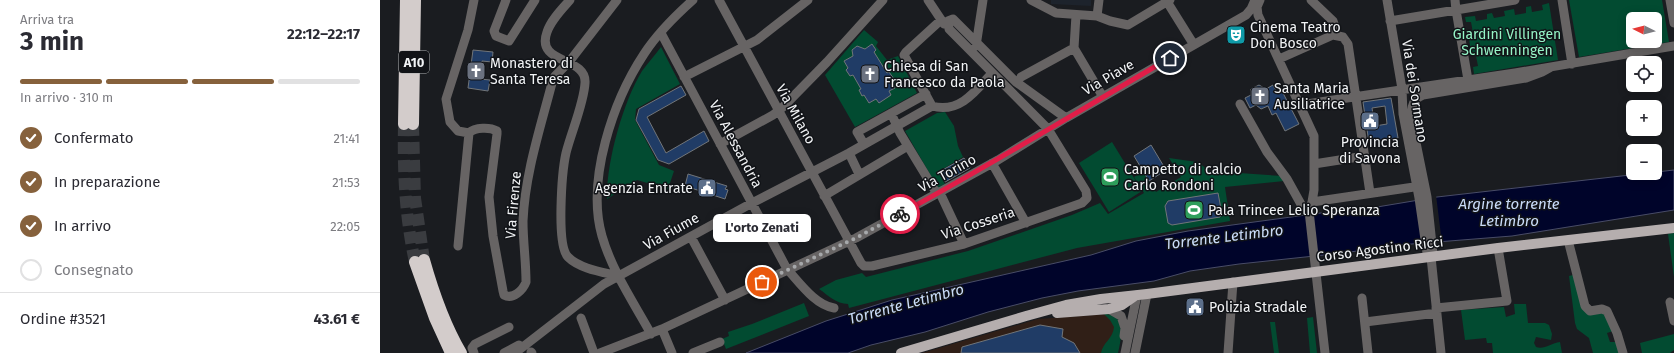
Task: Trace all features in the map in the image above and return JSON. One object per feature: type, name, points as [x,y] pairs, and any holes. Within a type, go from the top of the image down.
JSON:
[{"type":"highway","name":"A10","points":[[406,0],[408,124],[415,0]]},
{"type":"highway","points":[[420,261],[451,353]]},
{"type":"highway","points":[[433,302],[461,353]]},
{"type":"main road","name":"Corso Agostino Ricci","points":[[901,353],[1026,316],[1101,299],[1233,282],[1315,267],[1430,250],[1498,248],[1674,228]]},
{"type":"main road","name":"Corso Agostino Ricci","points":[[1026,316],[1109,309],[1122,305],[1137,295]]},
{"type":"street","points":[[458,246],[469,133],[458,131],[450,122],[446,99],[468,30],[474,0]]},
{"type":"street","points":[[506,0],[494,31],[496,36],[508,40],[535,0]]},
{"type":"street","points":[[570,0],[547,30],[545,40],[545,48],[549,52],[569,62],[583,73],[585,84],[565,154],[563,170],[561,238],[566,256],[578,264],[619,276]]},
{"type":"street","points":[[569,62],[617,0]]},
{"type":"street","points":[[651,334],[619,276],[606,248],[600,226],[598,191],[604,150],[616,108],[634,70],[644,53],[679,13],[693,0]]},
{"type":"street","name":"Via Milano","points":[[719,0],[824,196],[864,266]]},
{"type":"street","points":[[684,77],[757,40],[808,0]]},
{"type":"street","points":[[720,144],[778,111],[827,62],[883,0]]},
{"type":"street","points":[[928,0],[941,20],[949,29],[1048,129]]},
{"type":"street","points":[[975,56],[983,0]]},
{"type":"street","points":[[1031,0],[1056,13],[1097,16],[1110,21],[1128,24],[1168,1],[1194,44]]},
{"type":"street","points":[[1097,16],[1099,0]]},
{"type":"street","name":"Via Piave","points":[[1048,129],[1246,15],[1251,10],[1255,0]]},
{"type":"street","points":[[1260,0],[1257,7],[1258,15],[1314,136],[1312,202],[1309,211],[1325,353]]},
{"type":"street","points":[[1311,0],[1333,21],[1336,30],[1333,35]]},
{"type":"street","name":"Via dei Sormano","points":[[1387,0],[1402,89],[1403,114],[1417,187],[1423,197]]},
{"type":"street","points":[[1455,0],[1468,80]]},
{"type":"street","points":[[1390,21],[1515,0]]},
{"type":"street","points":[[1562,0],[1572,64]]},
{"type":"street","points":[[1670,0],[1674,23]]},
{"type":"street","points":[[1076,15],[1074,48],[1103,97]]},
{"type":"street","name":"Via Piave","points":[[1246,15],[1258,15]]},
{"type":"street","points":[[949,29],[948,21],[954,19],[1016,82],[1066,118]]},
{"type":"street","points":[[941,20],[904,55],[932,106],[945,108],[963,102],[992,73]]},
{"type":"street","name":"Via Alessandria","points":[[661,33],[787,270],[824,306],[834,308]]},
{"type":"street","points":[[1279,59],[1333,35],[1343,37],[1348,44],[1370,193]]},
{"type":"street","points":[[1300,105],[1572,64],[1674,46]]},
{"type":"street","points":[[1021,77],[1074,48]]},
{"type":"street","name":"Via Firenze","points":[[469,133],[476,129],[497,131],[490,184],[490,207],[502,291],[504,295],[508,297],[512,296],[521,291],[526,282],[523,248],[524,220],[529,170],[533,151],[555,76],[569,62]]},
{"type":"street","name":"Via dei Sormano","points":[[1441,353],[1430,250],[1411,108],[1418,97],[1423,95],[1517,80],[1542,72],[1551,67]]},
{"type":"street","points":[[864,144],[856,132],[926,94]]},
{"type":"street","points":[[1240,104],[1266,152],[1282,172],[1302,206],[1309,211]]},
{"type":"street","name":"Via Fiume","points":[[526,344],[604,284],[752,203],[897,127],[932,106]]},
{"type":"street","points":[[891,113],[908,146],[939,193],[964,244]]},
{"type":"street","name":"Via Torino","points":[[600,353],[662,330],[849,241],[939,193],[1048,129]]},
{"type":"street","name":"Via Cosseria","points":[[864,266],[880,265],[964,244],[1084,202],[1088,196],[1085,189],[1048,129]]},
{"type":"street","points":[[824,196],[908,146]]},
{"type":"street","points":[[849,153],[859,174]]},
{"type":"street","points":[[1314,164],[1365,156]]},
{"type":"street","points":[[992,163],[1026,223]]},
{"type":"street","points":[[1312,202],[1417,187]]},
{"type":"street","points":[[691,237],[725,300]]},
{"type":"street","points":[[1568,240],[1585,306],[1590,311],[1602,309],[1607,311],[1617,333],[1623,353]]},
{"type":"street","points":[[1365,322],[1507,301],[1498,248]]},
{"type":"street","points":[[1228,353],[1233,282]]},
{"type":"street","points":[[1135,353],[1147,294]]},
{"type":"street","points":[[1124,353],[1137,295]]},
{"type":"street","points":[[1362,298],[1368,353]]},
{"type":"street","points":[[1670,302],[1674,321]]},
{"type":"street","points":[[1109,309],[1121,316],[1124,321],[1124,353]]},
{"type":"street","points":[[581,318],[594,353]]},
{"type":"street","points":[[474,353],[472,348],[475,344],[509,327]]},
{"type":"street","points":[[662,330],[672,353]]},
{"type":"street","points":[[693,353],[720,342]]},
{"type":"street","points":[[504,353],[522,344],[526,344]]},
{"type":"street","points":[[515,353],[526,344]]},
{"type":"shaded area","points":[[1051,0],[1091,0],[1091,6],[1051,4]]},
{"type":"shaded area","points":[[1109,314],[1115,315],[1118,353],[922,353],[1038,319]]},
{"type":"green space","points":[[1569,0],[1662,0],[1669,42],[1662,43],[1662,12],[1626,12],[1626,48],[1633,48],[1579,57]]},
{"type":"green space","name":"Giardini Villingen Schwenningen","points":[[1549,3],[1558,60],[1474,74],[1473,67],[1478,66],[1476,56],[1472,56],[1468,34],[1473,33],[1471,22],[1466,22],[1465,17],[1475,16],[1476,21],[1487,19],[1487,14],[1492,13],[1494,18],[1505,16],[1504,11],[1514,9],[1515,15],[1526,13],[1526,7],[1531,6],[1532,12],[1543,10],[1542,5]]},
{"type":"green space","points":[[864,30],[878,42],[876,46],[887,60],[898,56],[917,93],[855,127],[825,75]]},
{"type":"green space","points":[[661,47],[680,84],[636,109],[635,120],[659,165],[674,171],[668,189],[637,180],[607,199],[609,168],[617,133],[628,99],[642,71]]},
{"type":"green space","points":[[945,112],[954,126],[958,146],[963,157],[938,172],[945,184],[938,188],[905,131],[937,113]]},
{"type":"green space","name":"Campetto di calcio Carlo Rondoni","points":[[1112,142],[1142,191],[1109,212],[1079,163]]},
{"type":"green space","points":[[1169,158],[1197,162],[1210,171],[1282,176],[1284,181],[1225,187],[1230,221],[1077,248],[849,308],[848,304],[836,301],[819,289],[836,280],[862,273],[866,277],[968,251],[1072,215],[1100,203],[1108,214],[1144,193],[1134,177],[1143,172],[1156,192],[1181,177]]},
{"type":"green space","points":[[1674,233],[1674,277],[1668,234]]},
{"type":"green space","points":[[1573,275],[1583,309],[1604,313],[1613,331],[1607,333],[1610,342],[1616,342],[1619,353],[1593,353],[1589,338],[1577,329],[1569,276]]},
{"type":"green space","points":[[804,303],[809,316],[726,349],[722,339],[729,336],[728,332]]},
{"type":"green space","points":[[1514,304],[1526,304],[1528,323],[1545,323],[1549,325],[1552,334],[1551,340],[1536,337],[1534,343],[1536,347],[1542,348],[1560,342],[1562,353],[1493,353],[1492,343],[1487,343],[1486,338],[1465,340],[1461,310],[1504,307],[1506,317],[1515,314]]},
{"type":"green space","points":[[1104,314],[1115,315],[1120,324],[1121,338],[1118,353],[1101,353],[1102,349],[1112,335],[1114,327]]},
{"type":"green space","points":[[1313,317],[1317,353],[1310,353],[1307,318]]},
{"type":"green space","points":[[1270,322],[1275,322],[1279,353],[1274,353]]},
{"type":"green space","points":[[1674,334],[1674,350],[1670,353],[1642,353],[1640,343]]},
{"type":"water","name":"Argine torrente Letimbro","points":[[1674,170],[1674,210],[1512,236],[1399,245],[1190,271],[1154,281],[1078,291],[1042,298],[988,312],[925,332],[871,345],[848,353],[746,353],[826,321],[892,300],[1091,255],[1136,241],[1188,231],[1328,212],[1359,210],[1437,197],[1626,175],[1626,180],[1662,180],[1662,171]]},
{"type":"pier","points":[[1436,195],[1442,243],[1423,245],[1417,198]]},
{"type":"building","name":"Chiesa di San Francesco da Paola","points":[[872,44],[876,50],[874,52],[887,73],[889,72],[894,79],[891,81],[895,88],[889,91],[891,95],[879,103],[876,99],[869,103],[864,95],[862,96],[859,90],[861,89],[853,75],[850,76],[846,70],[848,68],[844,61],[853,56],[852,50],[857,46],[865,49]]},
{"type":"building","name":"Monastero di Santa Teresa","points":[[473,50],[493,52],[492,62],[482,61],[480,79],[490,80],[488,91],[468,88]]},
{"type":"building","points":[[1259,85],[1266,89],[1273,85],[1277,93],[1282,91],[1299,124],[1285,131],[1276,113],[1272,115],[1268,106],[1261,109],[1256,105],[1250,108],[1245,98],[1251,95],[1251,89]]},
{"type":"building","points":[[681,86],[686,95],[647,117],[666,153],[704,131],[709,141],[669,164],[658,160],[636,120],[639,109]]},
{"type":"building","name":"Provincia di Savona","points":[[1391,98],[1398,138],[1369,143],[1363,102]],"holes":[[[1385,106],[1387,124],[1375,126],[1372,108]]]},
{"type":"building","points":[[1151,145],[1166,170],[1149,181],[1134,156]]},
{"type":"building","points":[[964,158],[970,168],[945,182],[939,172]]},
{"type":"building","name":"Agenzia Entrate","points":[[688,174],[727,186],[725,189],[728,190],[725,199],[685,186]]},
{"type":"building","name":"Pala Trincee Lelio Speranza","points":[[1218,193],[1222,214],[1220,217],[1172,225],[1168,223],[1165,206],[1168,201]]},
{"type":"building","points":[[1040,325],[1063,329],[1062,337],[1074,343],[1080,353],[961,353],[962,347]]},
{"type":"tunnel","points":[[404,124],[405,193],[415,262]]},
{"type":"tunnel","points":[[413,124],[415,198],[424,260]]},
{"type":"way so far","points":[[762,282],[856,238],[900,214]]},
{"type":"place","name":"Cinema Teatro Don Bosco","points":[[1236,35]]},
{"type":"place","name":"Monastero di Santa Teresa","points":[[476,71]]},
{"type":"place","name":"Chiesa di San Francesco da Paola","points":[[870,74]]},
{"type":"place","name":"Santa Maria Ausiliatrice","points":[[1260,96]]},
{"type":"place","name":"Provincia di Savona","points":[[1370,121]]},
{"type":"place","name":"Campetto di calcio Carlo Rondoni","points":[[1110,177]]},
{"type":"place","name":"Agenzia Entrate","points":[[707,188]]},
{"type":"place","name":"Pala Trincee Lelio Speranza","points":[[1194,210]]},
{"type":"place","name":"L'orto Zenati","points":[[762,282]]},
{"type":"place","name":"Polizia Stradale","points":[[1195,307]]},
{"type":"route","points":[[900,214],[998,160],[1066,118],[1170,58]]},
{"type":"water label","name":"Torrente Letimbro","points":[[1224,237]]},
{"type":"water label","name":"Torrente Letimbro","points":[[906,304]]}]
